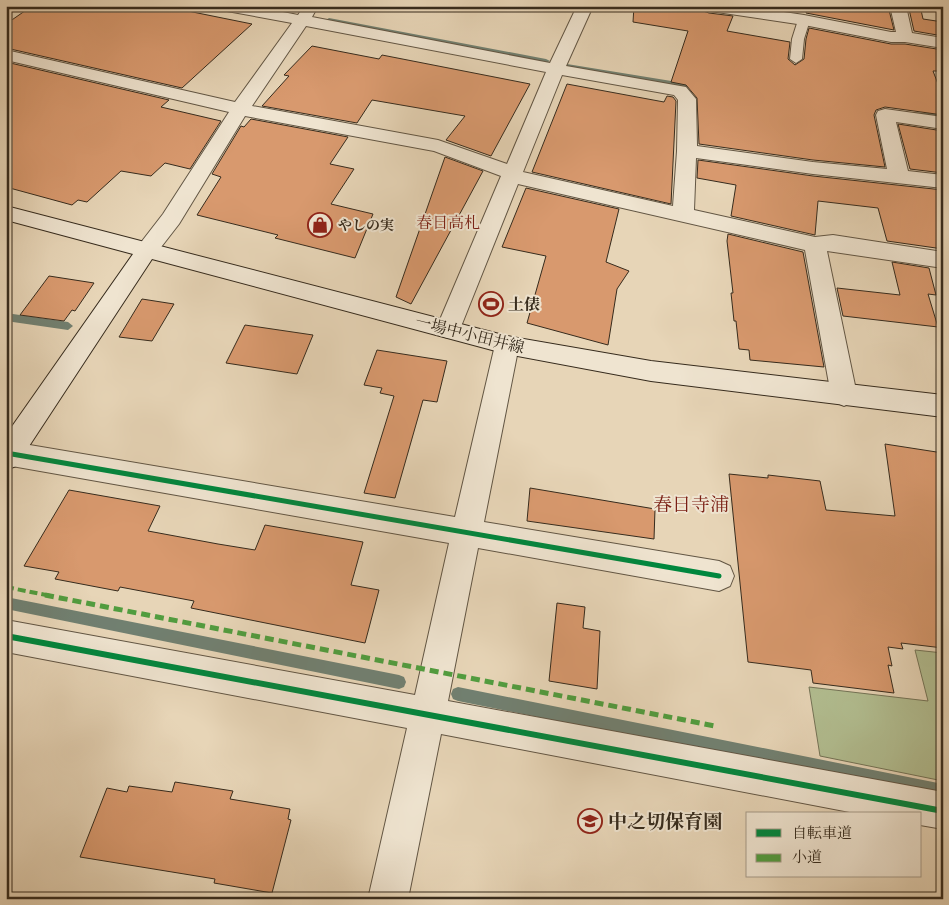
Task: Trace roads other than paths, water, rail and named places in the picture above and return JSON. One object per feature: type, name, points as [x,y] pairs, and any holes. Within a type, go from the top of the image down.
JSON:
[{"type":"street","points":[[227,6],[680,91],[687,99],[687,151],[683,215]]},
{"type":"street","points":[[312,6],[240,109],[170,219],[7,455],[720,576]]},
{"type":"street","points":[[448,329],[556,69],[585,6]]},
{"type":"street","points":[[710,6],[743,9],[891,37],[943,43]]},
{"type":"street","points":[[898,6],[904,37]]},
{"type":"street","points":[[6,55],[240,109],[438,146],[512,174],[815,245],[832,243],[943,260]]},
{"type":"street","points":[[899,176],[885,115],[943,123]]},
{"type":"street","points":[[687,151],[813,168],[943,182]]},
{"type":"street","name":"一場中小田井線","points":[[6,213],[507,344],[652,371],[943,406]]},
{"type":"street","points":[[815,245],[844,395]]},
{"type":"street","points":[[388,899],[507,344]]},
{"type":"street","points":[[6,636],[943,811]]},
{"type":"lane","points":[[796,59],[798,39],[804,20]]},
{"type":"waterway","points":[[267,8],[283,11]]},
{"type":"waterway","points":[[329,20],[546,61]]},
{"type":"waterway","points":[[570,66],[702,88]]},
{"type":"waterway","points":[[916,114],[943,116]]},
{"type":"waterway","points":[[6,317],[68,326]]},
{"type":"waterway","points":[[6,603],[399,682]]},
{"type":"waterway","points":[[458,694],[943,791]]},
{"type":"place","name":"やしの実","points":[[320,225]]},
{"type":"place","name":"土俵","points":[[491,304]]},
{"type":"place","name":"中之切保育園","points":[[590,821]]},
{"type":"district","name":"春日高札","points":[[448,222]]},
{"type":"district","name":"春日寺浦","points":[[691,504]]}]
